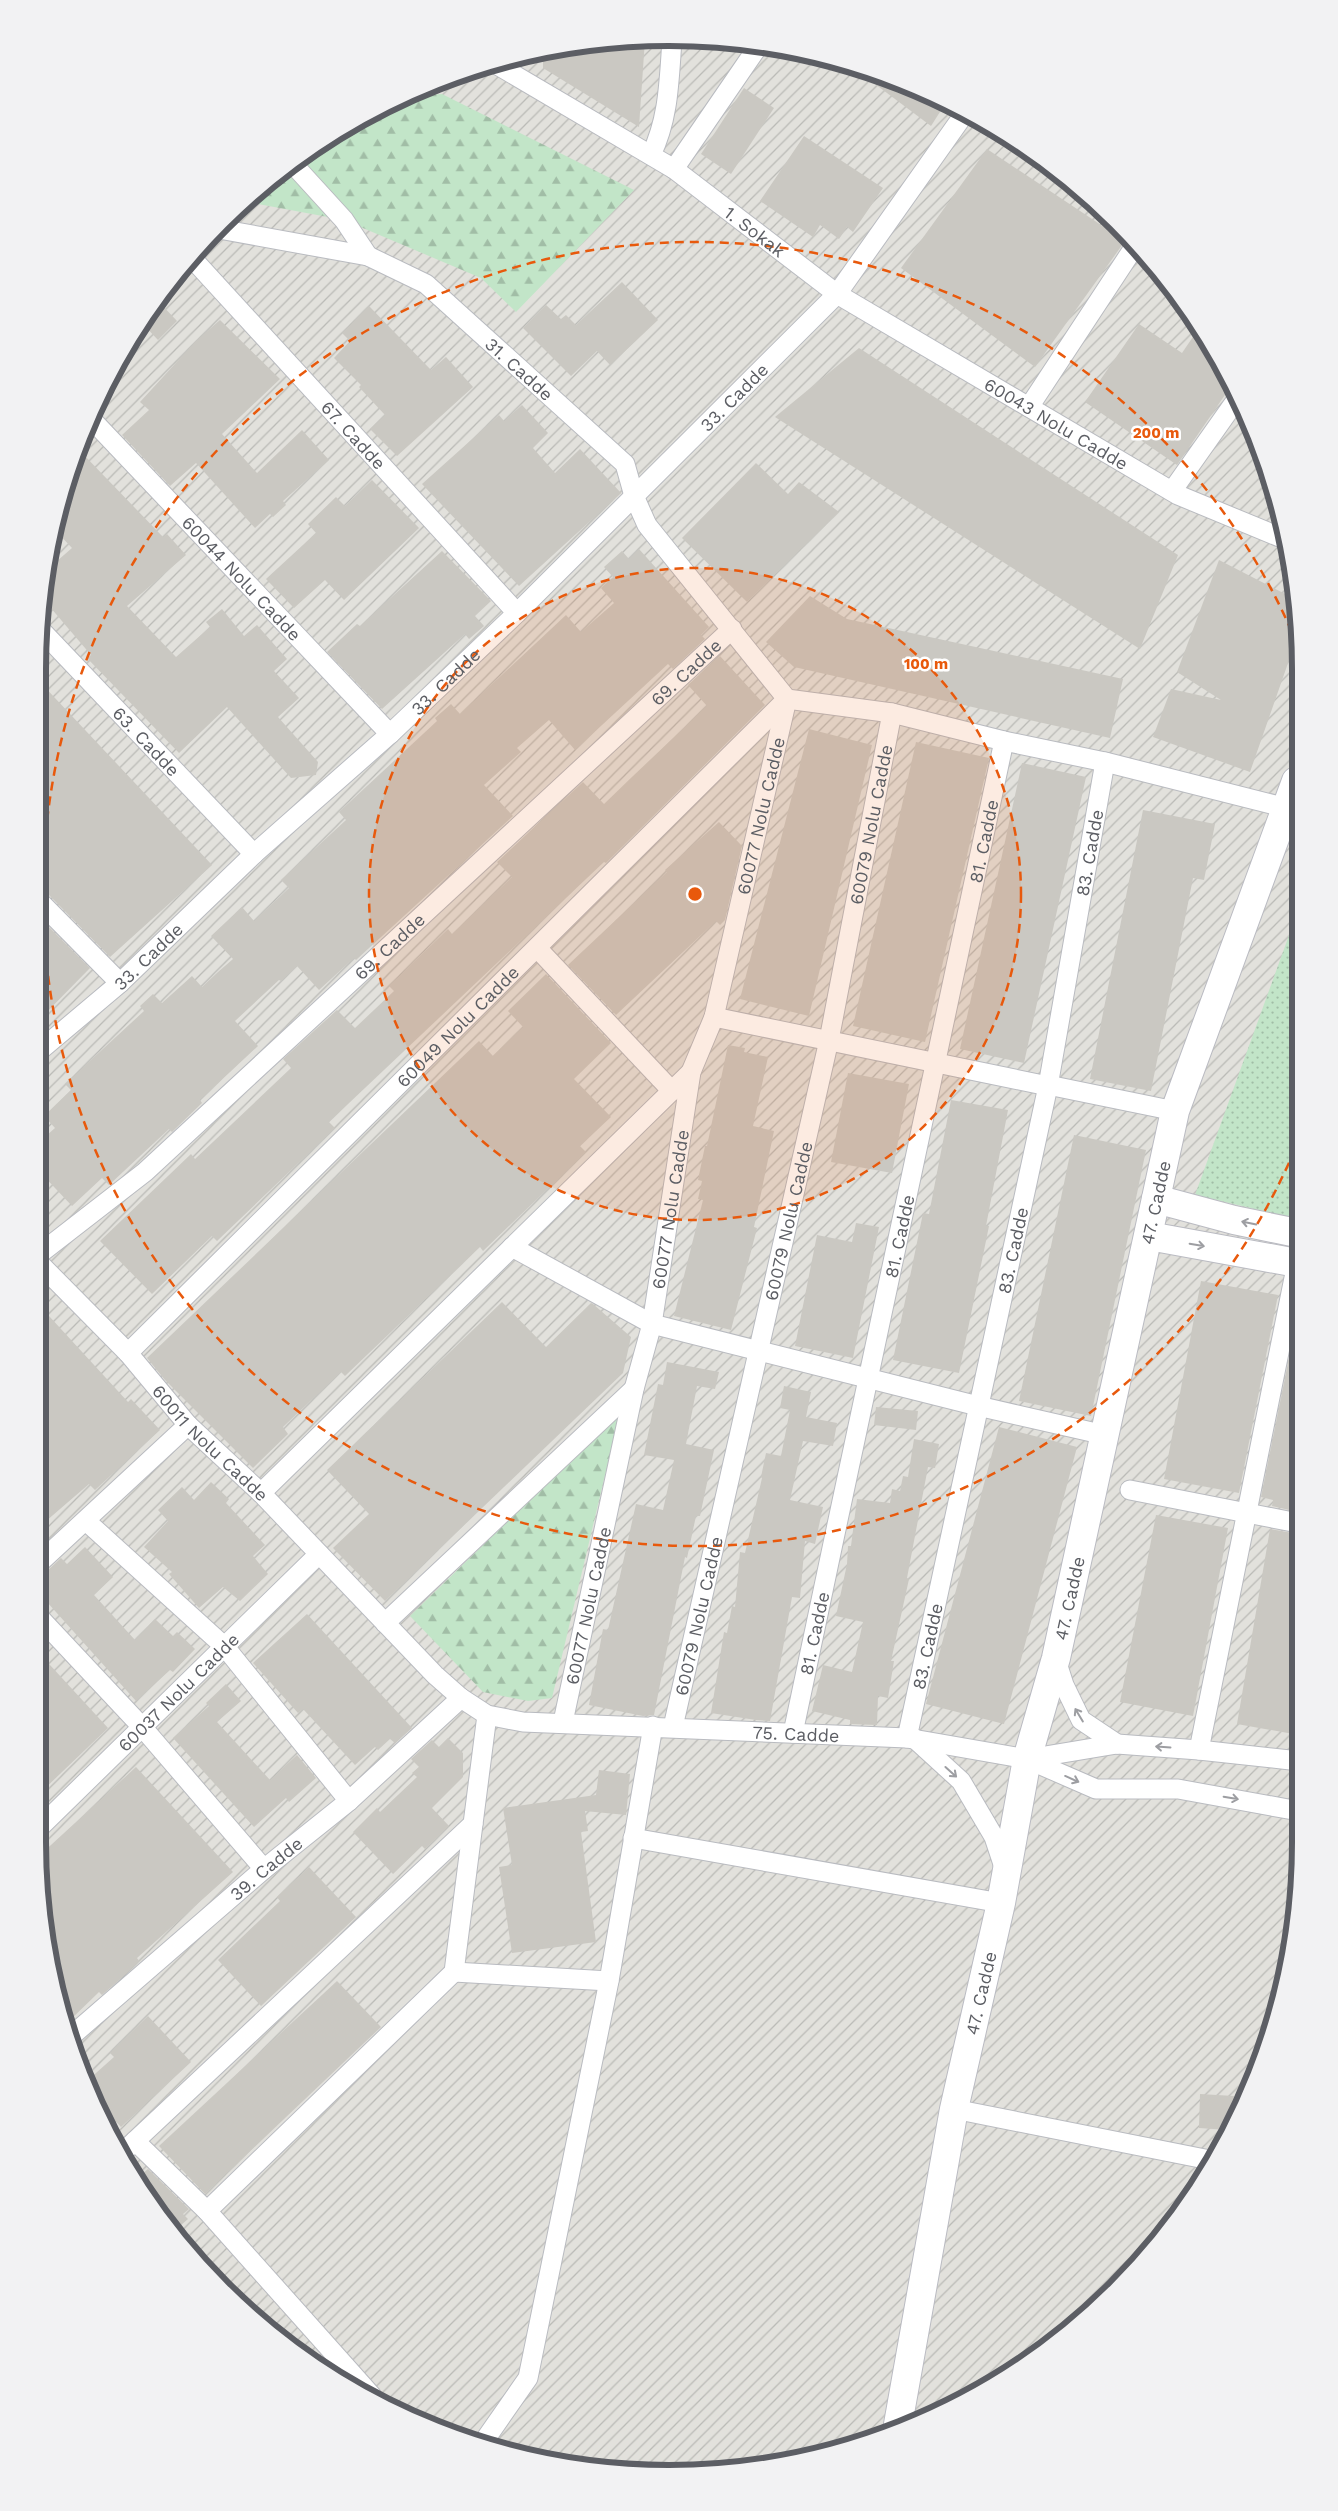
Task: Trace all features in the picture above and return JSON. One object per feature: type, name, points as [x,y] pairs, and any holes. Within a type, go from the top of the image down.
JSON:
[{"type":"street","points":[[651,155],[660,135],[666,114],[672,46]]},
{"type":"street","points":[[674,169],[754,53]]},
{"type":"street","name":"1. Sokak","points":[[503,68],[674,169],[837,294]]},
{"type":"street","name":"33. Cadde","points":[[46,1045],[120,983],[254,854],[390,734],[517,613],[837,294],[961,120]]},
{"type":"street","points":[[297,170],[344,220],[368,256]]},
{"type":"street","name":"31. Cadde","points":[[228,231],[368,256],[426,284],[625,464],[634,496],[647,525],[787,699]]},
{"type":"street","points":[[1030,407],[1131,252]]},
{"type":"street","name":"67. Cadde","points":[[197,263],[517,613]]},
{"type":"street","name":"60043 Nolu Cadde","points":[[837,294],[1172,492],[1277,536]]},
{"type":"street","points":[[1172,492],[1233,405]]},
{"type":"street","name":"60044 Nolu Cadde","points":[[97,425],[390,734]]},
{"type":"street","name":"69. Cadde","points":[[46,1249],[144,1172],[732,629]]},
{"type":"street","name":"63. Cadde","points":[[48,637],[254,854]]},
{"type":"street","points":[[787,699],[892,713],[1004,741],[1105,762],[1287,808]]},
{"type":"street","name":"60049 Nolu Cadde","points":[[128,1353],[787,699]]},
{"type":"street","name":"60077 Nolu Cadde","points":[[563,1722],[634,1389],[652,1324],[691,1072],[714,1017],[787,699]]},
{"type":"street","name":"60079 Nolu Cadde","points":[[674,1727],[829,1040],[892,713]]},
{"type":"street","name":"81. Cadde","points":[[793,1733],[867,1378],[938,1062],[1004,741]]},
{"type":"street","name":"83. Cadde","points":[[911,1739],[978,1406],[1048,1085],[1105,762]]},
{"type":"street","name":"47. Cadde","points":[[899,2420],[954,2109],[1001,1902],[1027,1759],[1056,1658],[1175,1111],[1292,793]]},
{"type":"street","points":[[46,910],[120,983]]},
{"type":"street","points":[[537,948],[672,1090]]},
{"type":"street","points":[[714,1017],[1175,1111]]},
{"type":"street","points":[[261,1493],[691,1072]]},
{"type":"street","points":[[1156,1199],[1234,1220],[1292,1232]]},
{"type":"street","points":[[1149,1236],[1292,1262]]},
{"type":"street","points":[[512,1247],[652,1324],[978,1406],[1105,1435]]},
{"type":"street","name":"60011 Nolu Cadde","points":[[46,1270],[128,1353],[188,1424],[261,1493],[385,1623],[460,1698]]},
{"type":"street","points":[[1199,1750],[1292,1287]]},
{"type":"street","points":[[385,1623],[634,1389]]},
{"type":"street","points":[[46,1557],[188,1424]]},
{"type":"street","points":[[1130,1490],[1292,1522]]},
{"type":"street","points":[[86,1521],[225,1647],[349,1801]]},
{"type":"street","name":"60037 Nolu Cadde","points":[[46,1820],[143,1728],[319,1554]]},
{"type":"street","points":[[46,1625],[143,1728],[264,1868]]},
{"type":"street","points":[[1056,1658],[1064,1685],[1081,1720],[1117,1744]]},
{"type":"street","name":"75. Cadde","points":[[460,1698],[487,1714],[523,1722],[563,1722],[911,1739],[1027,1759]]},
{"type":"street","name":"39. Cadde","points":[[76,2032],[264,1868],[349,1801],[460,1698]]},
{"type":"street","points":[[207,2211],[454,1972],[487,1714]]},
{"type":"street","points":[[487,2437],[528,2378],[609,1981],[653,1726]]},
{"type":"street","points":[[911,1739],[961,1781],[994,1837],[1006,1874]]},
{"type":"street","points":[[1027,1759],[1117,1744],[1199,1750],[1292,1761]]},
{"type":"street","points":[[1027,1759],[1096,1789],[1178,1789],[1292,1810]]},
{"type":"street","points":[[127,2148],[473,1824]]},
{"type":"street","points":[[634,1838],[1001,1902]]},
{"type":"street","points":[[454,1972],[609,1981]]},
{"type":"street","points":[[954,2109],[1204,2159]]},
{"type":"street","points":[[135,2141],[207,2211],[359,2382]]},
{"type":"shaded area","points":[[669,46],[710,48],[790,58],[830,67],[869,79],[944,110],[1015,151],[1080,201],[1137,258],[1187,323],[1228,394],[1259,469],[1271,508],[1286,588],[1292,669],[1292,1842],[1286,1923],[1271,2003],[1259,2042],[1228,2117],[1187,2188],[1137,2253],[1109,2282],[1080,2310],[1015,2360],[944,2401],[869,2432],[830,2444],[750,2459],[669,2465],[628,2463],[548,2453],[508,2444],[469,2432],[394,2401],[358,2381],[323,2360],[258,2310],[201,2253],[151,2188],[110,2117],[94,2080],[79,2042],[67,2003],[58,1963],[48,1883],[46,1842],[46,669],[52,588],[67,508],[79,469],[110,394],[151,323],[175,290],[201,258],[258,201],[323,151],[358,130],[394,110],[469,79],[508,67],[588,52]]},
{"type":"green space","points":[[442,94],[634,190],[516,312],[481,278],[344,220],[256,203],[323,151],[394,110],[429,95]]},
{"type":"green space","points":[[1292,927],[1292,1218],[1195,1195]]},
{"type":"green space","points":[[620,1412],[552,1698],[528,1701],[483,1692],[410,1616]]},
{"type":"building","points":[[644,47],[639,127],[543,68],[543,59],[548,58],[588,52]]},
{"type":"building","points":[[868,79],[942,109],[931,126]]},
{"type":"building","points":[[744,88],[774,108],[731,174],[701,154]]},
{"type":"building","points":[[804,136],[883,188],[853,232],[847,227],[839,239],[820,225],[813,237],[760,201]]},
{"type":"building","points":[[987,149],[1113,233],[1123,244],[1035,367],[901,268]]},
{"type":"building","points":[[622,282],[658,320],[610,365],[597,351],[571,376],[523,328],[546,305],[561,319],[566,315],[576,325]]},
{"type":"building","points":[[163,306],[177,321],[158,340],[148,329]]},
{"type":"building","points":[[369,306],[431,370],[446,357],[473,387],[397,456],[370,429],[385,415],[359,387],[361,385],[334,358],[350,341],[342,333]]},
{"type":"building","points":[[220,320],[280,379],[222,434],[257,473],[302,430],[329,460],[283,501],[286,505],[273,517],[270,514],[255,528],[196,463],[170,486],[122,435],[149,410],[140,402],[196,341]]},
{"type":"building","points":[[1139,324],[1182,353],[1194,335],[1227,392],[1177,465],[1085,402]]},
{"type":"building","points":[[859,348],[1178,555],[1140,649],[775,417]]},
{"type":"building","points":[[522,405],[548,433],[533,448],[555,473],[580,449],[621,493],[519,586],[422,484],[499,415],[504,421]]},
{"type":"building","points":[[84,455],[163,537],[167,534],[186,555],[127,606],[176,657],[210,627],[206,622],[222,609],[244,636],[257,625],[287,659],[274,671],[299,698],[278,717],[318,762],[316,775],[291,778],[227,707],[179,753],[87,658],[91,655],[50,607],[56,562],[72,548],[61,536],[67,508]]},
{"type":"building","points":[[756,463],[788,494],[799,482],[839,512],[747,602],[682,538]]},
{"type":"building","points":[[372,480],[419,528],[344,600],[325,580],[294,608],[266,579],[316,533],[308,524],[336,497],[345,506]]},
{"type":"building","points":[[639,549],[709,627],[701,635],[705,639],[673,669],[668,664],[575,750],[549,720],[517,748],[521,752],[484,785],[513,816],[356,960],[354,958],[319,990],[297,966],[281,981],[279,980],[235,1021],[258,1046],[200,1100],[202,1103],[172,1132],[169,1129],[109,1185],[102,1178],[72,1206],[46,1178],[46,1136],[55,1128],[46,1118],[46,1114],[71,1090],[65,1084],[144,1011],[140,1006],[153,994],[162,1003],[192,976],[202,987],[233,959],[211,936],[242,907],[254,921],[289,888],[281,880],[346,820],[339,812],[437,721],[435,718],[451,704],[460,714],[566,615],[581,632],[614,603],[601,588],[613,577],[604,567],[622,551],[629,559]]},
{"type":"building","points":[[442,551],[491,601],[475,616],[484,626],[469,639],[465,634],[382,709],[327,652],[357,624],[360,626]]},
{"type":"building","points":[[1219,560],[1287,595],[1291,654],[1250,772],[1153,737],[1171,689],[1221,700],[1177,672]]},
{"type":"building","points":[[810,596],[847,619],[1123,679],[1110,738],[794,667],[766,642]]},
{"type":"building","points":[[720,656],[765,705],[606,863],[604,862],[329,1122],[335,1128],[217,1241],[212,1236],[152,1294],[100,1241],[191,1154],[195,1159],[291,1068],[283,1059],[337,1010],[355,1028],[394,991],[389,986],[448,929],[452,934],[512,877],[497,862],[583,782],[604,804],[707,706],[688,685]]},
{"type":"building","points":[[46,688],[212,865],[110,957],[47,893]]},
{"type":"building","points":[[809,729],[872,745],[809,1016],[740,999]]},
{"type":"building","points":[[916,742],[989,758],[925,1042],[853,1026]]},
{"type":"building","points":[[1022,763],[1086,777],[1024,1063],[960,1049]]},
{"type":"building","points":[[1143,810],[1215,824],[1204,880],[1193,878],[1151,1091],[1090,1079]]},
{"type":"building","points":[[719,822],[742,846],[725,920],[720,925],[716,921],[616,1015],[568,965],[667,872],[665,870]]},
{"type":"building","points":[[46,924],[90,968],[46,1013]]},
{"type":"building","points":[[546,974],[611,1043],[574,1079],[611,1117],[580,1146],[586,1152],[483,1251],[480,1247],[345,1376],[341,1372],[283,1427],[288,1434],[253,1468],[165,1380],[147,1358],[479,1041],[493,1056],[523,1027],[508,1011]]},
{"type":"building","points":[[728,1045],[745,1048],[744,1052],[768,1057],[753,1126],[774,1131],[754,1227],[757,1228],[731,1330],[674,1316],[703,1200],[698,1199],[702,1181],[698,1180]]},
{"type":"building","points":[[848,1073],[909,1084],[892,1173],[831,1162]]},
{"type":"building","points":[[951,1100],[1008,1110],[986,1226],[989,1226],[959,1373],[893,1360],[923,1213],[929,1214]]},
{"type":"building","points":[[1074,1135],[1146,1150],[1091,1416],[1019,1401]]},
{"type":"building","points":[[856,1223],[879,1227],[853,1358],[795,1346],[817,1235],[852,1242]]},
{"type":"building","points":[[1201,1281],[1278,1295],[1239,1493],[1164,1479]]},
{"type":"building","points":[[502,1302],[546,1347],[591,1303],[593,1304],[631,1337],[623,1373],[385,1601],[333,1548],[369,1514],[327,1470]]},
{"type":"building","points":[[46,1313],[128,1402],[131,1399],[160,1430],[95,1490],[89,1484],[46,1521]]},
{"type":"building","points":[[1292,1343],[1292,1511],[1272,1506],[1273,1500],[1261,1497]]},
{"type":"building","points":[[667,1362],[719,1372],[715,1389],[697,1386],[686,1444],[714,1450],[700,1516],[696,1516],[687,1558],[685,1557],[654,1715],[643,1716],[589,1705],[603,1629],[608,1630],[636,1504],[663,1510],[674,1460],[644,1455],[658,1384],[663,1385]]},
{"type":"building","points":[[784,1386],[811,1392],[806,1417],[837,1423],[833,1446],[803,1441],[790,1500],[823,1507],[815,1544],[805,1541],[800,1598],[792,1597],[770,1721],[711,1713],[724,1632],[727,1633],[732,1606],[735,1607],[740,1552],[745,1553],[766,1453],[781,1456],[790,1410],[780,1408]]},
{"type":"building","points":[[876,1407],[918,1411],[916,1430],[874,1425]]},
{"type":"building","points":[[999,1427],[1077,1447],[1004,1724],[926,1704]]},
{"type":"building","points":[[914,1439],[939,1444],[935,1468],[928,1467],[907,1578],[909,1579],[891,1661],[894,1661],[888,1698],[878,1696],[877,1725],[850,1724],[850,1720],[812,1711],[823,1665],[852,1672],[863,1622],[836,1616],[847,1564],[848,1546],[851,1546],[857,1499],[890,1503],[892,1489],[900,1491],[903,1476],[908,1477]]},
{"type":"building","points":[[211,1482],[229,1499],[226,1503],[265,1545],[253,1556],[268,1574],[240,1601],[223,1587],[199,1608],[169,1574],[172,1572],[144,1547],[168,1521],[158,1510],[182,1487],[194,1500]]},
{"type":"building","points":[[1156,1515],[1228,1528],[1193,1716],[1120,1702]]},
{"type":"building","points":[[1270,1529],[1292,1533],[1292,1734],[1237,1724]]},
{"type":"building","points":[[85,1547],[113,1577],[94,1595],[135,1640],[155,1619],[173,1636],[177,1632],[195,1649],[173,1672],[170,1670],[136,1701],[46,1601],[46,1572],[61,1558],[67,1564]]},
{"type":"building","points":[[307,1614],[412,1728],[395,1743],[390,1739],[378,1750],[375,1747],[355,1765],[303,1709],[298,1713],[253,1663]]},
{"type":"building","points":[[46,1661],[108,1728],[46,1787]]},
{"type":"building","points":[[226,1684],[241,1701],[217,1722],[270,1780],[297,1755],[316,1778],[289,1802],[286,1798],[254,1827],[173,1738],[209,1706],[206,1703]]},
{"type":"building","points":[[448,1738],[463,1753],[463,1777],[432,1808],[449,1826],[425,1849],[422,1846],[393,1874],[353,1832],[377,1808],[380,1812],[417,1777],[412,1773],[419,1767],[411,1759],[432,1740],[439,1747]]},
{"type":"building","points":[[136,1767],[233,1872],[137,1958],[139,1961],[126,1974],[102,1995],[99,1992],[72,2018],[58,1963],[52,1923],[46,1849]]},
{"type":"building","points":[[599,1770],[630,1774],[626,1815],[585,1811],[588,1831],[581,1832],[596,1942],[512,1953],[499,1867],[512,1865],[503,1808],[596,1795]]},
{"type":"building","points":[[309,1867],[356,1917],[261,2006],[218,1960],[280,1901],[277,1897]]},
{"type":"building","points":[[337,1981],[381,2027],[205,2194],[159,2146]]},
{"type":"building","points":[[148,2016],[191,2062],[121,2127],[109,2114],[92,2076],[114,2057],[110,2053]]},
{"type":"building","points":[[1200,2094],[1234,2096],[1234,2104],[1221,2130],[1199,2128]]},
{"type":"building","points":[[148,2169],[189,2209],[183,2214],[188,2219],[179,2226],[151,2188],[142,2174]]}]
